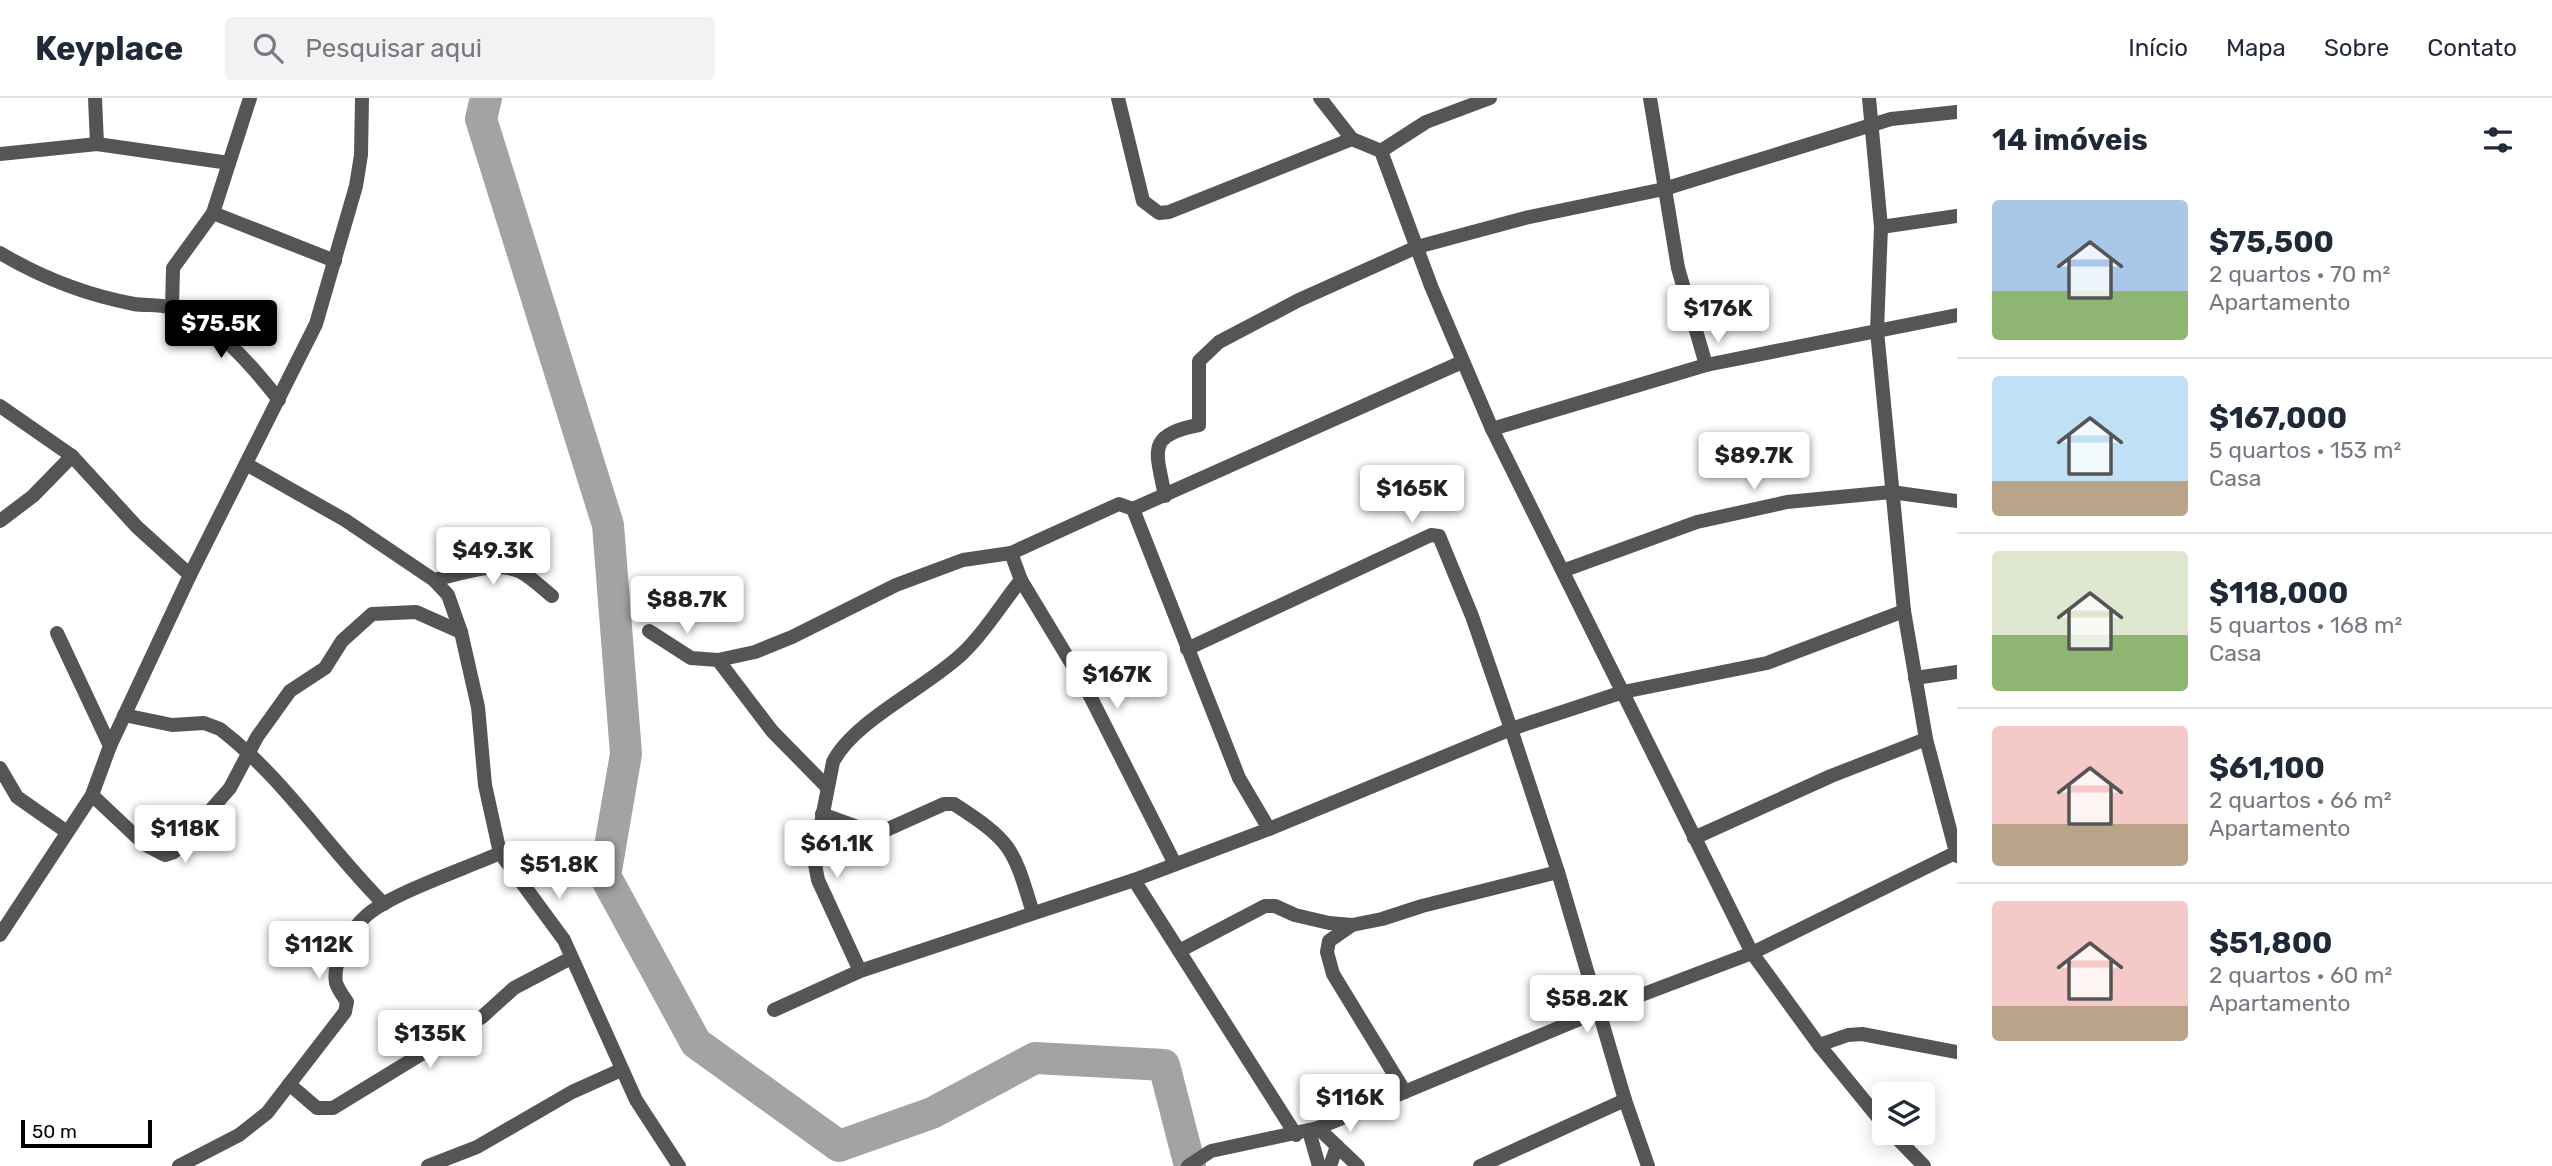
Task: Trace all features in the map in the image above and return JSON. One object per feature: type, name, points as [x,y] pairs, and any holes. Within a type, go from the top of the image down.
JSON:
[{"type":"street","points":[[95,98],[97,144]]},
{"type":"street","points":[[172,308],[173,268],[213,213],[250,98]]},
{"type":"street","points":[[0,935],[92,795],[110,746],[190,575],[316,324],[358,176],[362,98]]},
{"type":"street","points":[[1118,98],[1143,201],[1159,213],[1169,212],[1352,139]]},
{"type":"street","points":[[1320,98],[1352,139],[1381,151],[1462,362],[1492,429],[1752,953],[1819,1045],[1872,1110]]},
{"type":"street","points":[[1381,151],[1426,122],[1490,98]]},
{"type":"street","points":[[1650,98],[1678,268],[1706,365]]},
{"type":"street","points":[[1188,1166],[1211,1151],[1308,1131],[1599,1011],[1752,953],[1957,854],[1926,739],[1904,611],[1877,331],[1881,227],[1869,98]]},
{"type":"street","points":[[1164,496],[1158,462],[1159,448],[1162,437],[1171,430],[1199,425],[1201,420],[1196,387],[1199,361],[1219,342],[1299,300],[1417,247],[1525,218],[1664,189],[1871,128],[1891,119],[1957,113]]},
{"type":"street","points":[[0,154],[97,144],[229,163]]},
{"type":"street","points":[[213,213],[335,261]]},
{"type":"street","points":[[1881,227],[1957,216]]},
{"type":"street","points":[[0,253],[49,280],[135,304],[172,308],[229,343],[248,361],[279,400]]},
{"type":"street","points":[[1492,429],[1706,365],[1957,315]]},
{"type":"street","points":[[649,631],[691,658],[718,660],[755,652],[793,637],[896,585],[963,560],[1011,553],[1119,504],[1133,509],[1462,362]]},
{"type":"street","points":[[0,406],[72,456],[137,527],[190,575]]},
{"type":"street","points":[[0,520],[33,496],[72,456]]},
{"type":"street","points":[[246,464],[345,520],[434,580],[448,595],[461,632],[478,708],[485,785],[500,853],[553,920],[636,1100],[679,1166]]},
{"type":"street","points":[[1564,570],[1697,522],[1787,502],[1891,492],[1957,501]]},
{"type":"street","points":[[1133,509],[1239,778],[1269,829]]},
{"type":"street","points":[[1187,649],[1431,535],[1438,536],[1472,616],[1511,729],[1558,872],[1625,1100],[1648,1166]]},
{"type":"street","points":[[1011,553],[1021,580],[1085,686],[1175,864]]},
{"type":"street","points":[[434,580],[477,570],[509,568],[522,572],[552,596]]},
{"type":"street","points":[[860,971],[818,880],[814,859],[827,787],[838,752],[855,735],[963,653],[1021,580]]},
{"type":"street","points":[[774,1010],[860,971],[1134,880],[1269,829],[1511,729],[1623,692],[1767,663],[1904,611]]},
{"type":"street","points":[[92,795],[144,844],[165,855],[174,852],[230,788],[247,753],[290,691],[325,668],[342,641],[372,614],[416,612],[461,632]]},
{"type":"street","points":[[57,633],[110,746]]},
{"type":"street","points":[[718,660],[772,731],[827,787]]},
{"type":"street","points":[[1916,678],[1957,672]]},
{"type":"street","points":[[124,715],[172,725],[204,723],[220,729],[302,806],[326,841],[384,904]]},
{"type":"street","points":[[1695,838],[1830,776],[1926,739]]},
{"type":"street","points":[[0,768],[17,797],[67,832]]},
{"type":"street","points":[[822,814],[877,834],[944,803],[954,804],[1008,844],[1016,857],[1033,913]]},
{"type":"street","points":[[178,1166],[239,1135],[267,1113],[345,1012],[347,1002],[337,985],[336,972],[342,951],[358,925],[384,904],[500,853]]},
{"type":"street","points":[[1405,1092],[1333,974],[1327,952],[1329,941],[1352,925],[1558,872]]},
{"type":"street","points":[[1134,880],[1179,951],[1308,1131],[1320,1166]]},
{"type":"street","points":[[1179,951],[1265,906],[1275,906],[1306,918],[1352,925]]},
{"type":"street","points":[[289,1084],[317,1108],[333,1108],[482,1017],[514,988],[570,958]]},
{"type":"street","points":[[1819,1045],[1848,1035],[1862,1034],[1957,1052]]},
{"type":"street","points":[[428,1166],[477,1147],[572,1092],[621,1070]]},
{"type":"street","points":[[1480,1166],[1625,1100]]},
{"type":"street","points":[[1308,1131],[1337,1146],[1358,1166]]},
{"type":"street","points":[[1904,1145],[1924,1166]]},
{"type":"street","points":[[1330,1166],[1337,1146]]},
{"type":"waterway","points":[[486,98],[481,119],[608,525],[626,754],[605,876],[696,1043],[839,1146],[932,1113],[1035,1058],[1164,1065],[1190,1166]]}]
